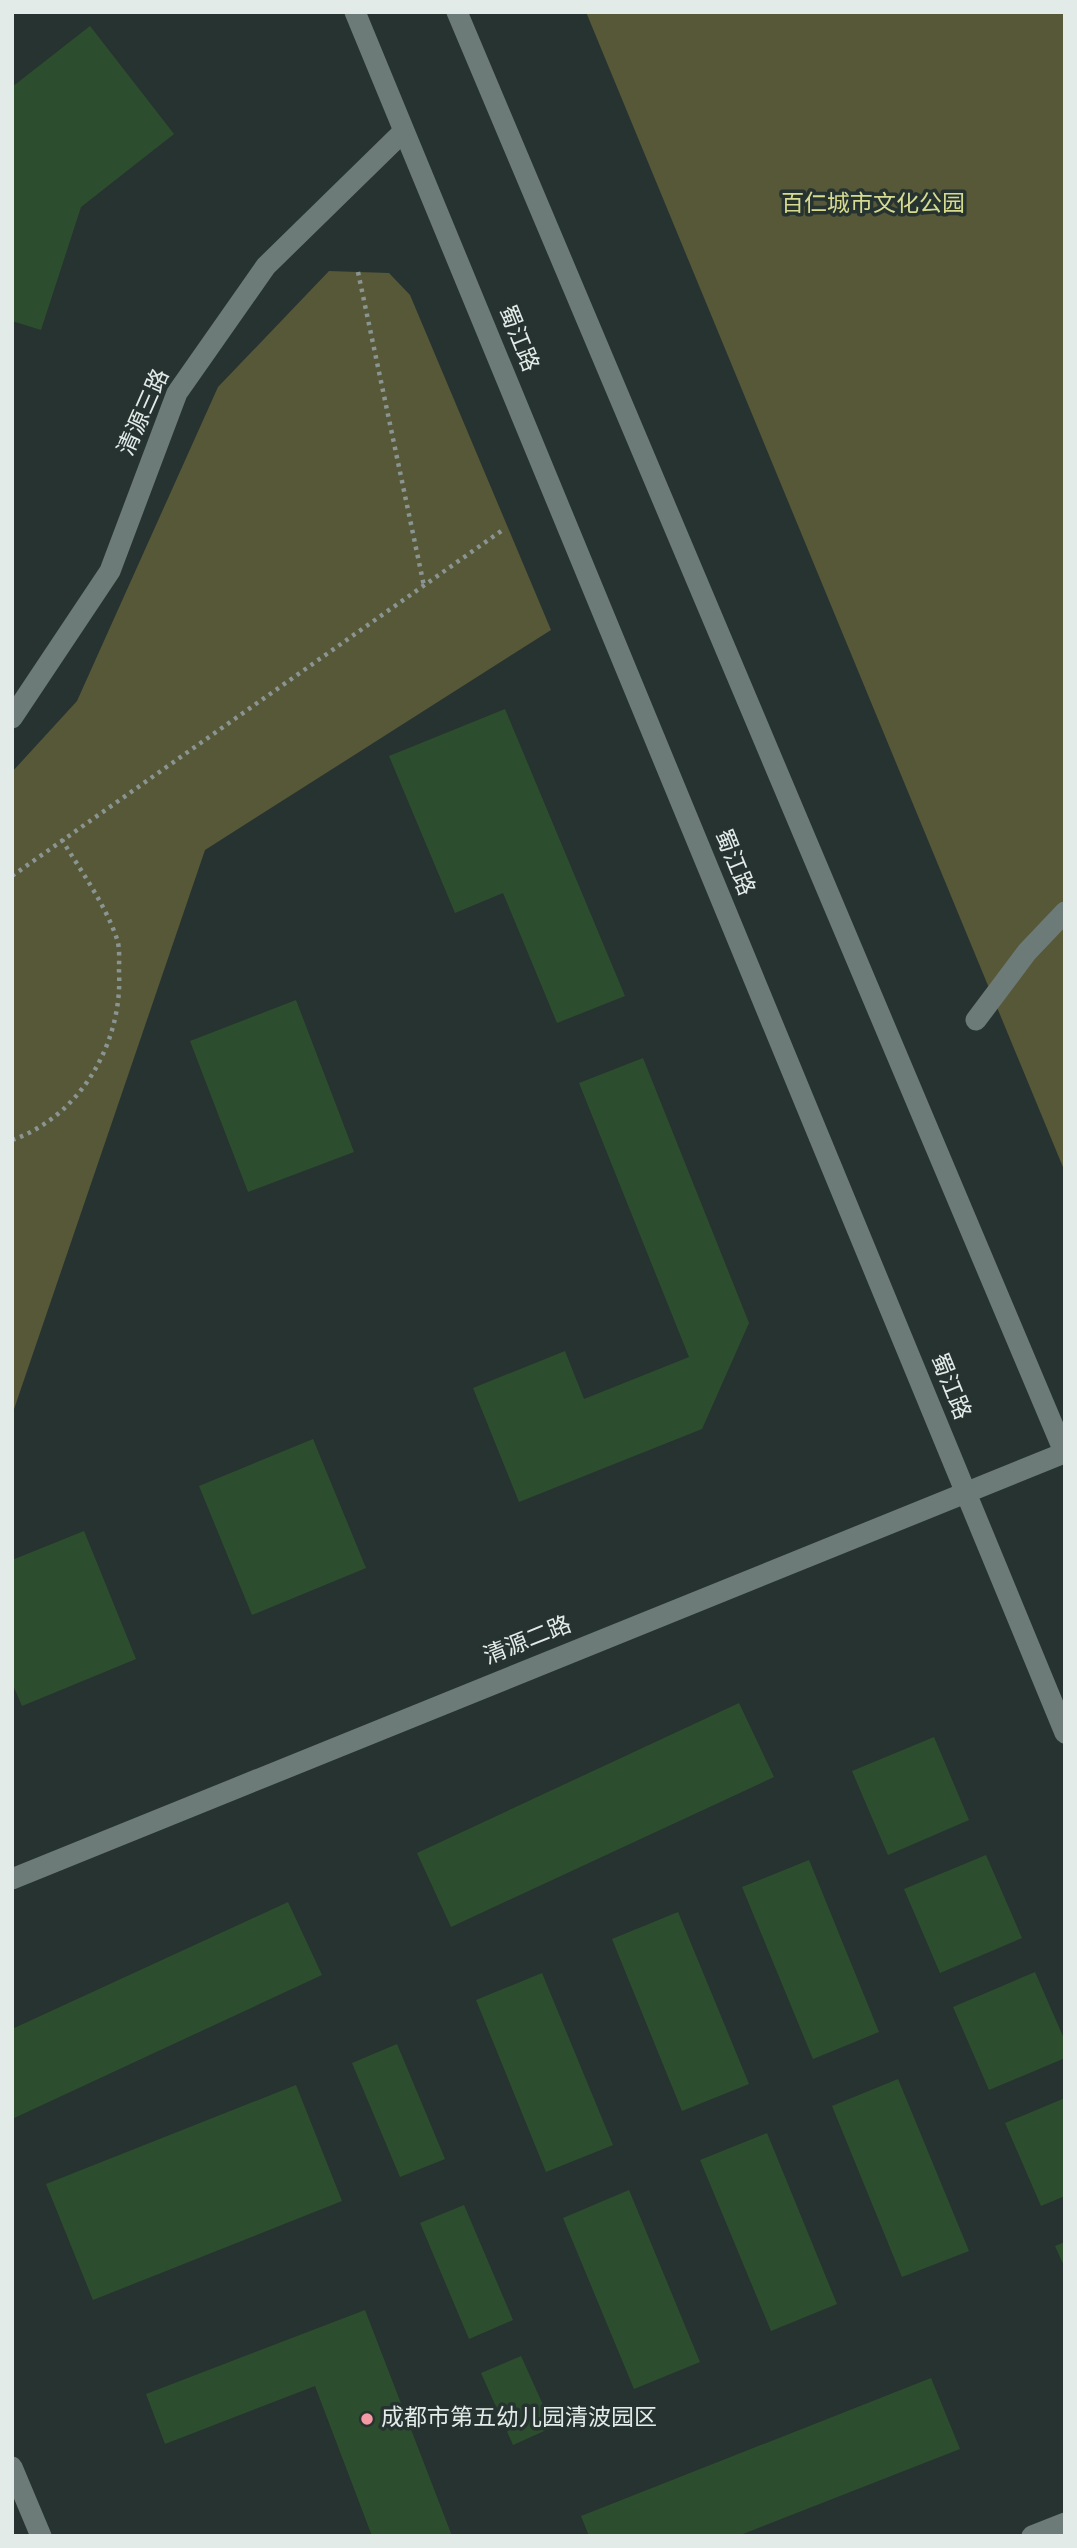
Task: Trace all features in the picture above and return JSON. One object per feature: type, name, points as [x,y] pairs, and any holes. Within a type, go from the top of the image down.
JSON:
[{"type":"street","name":"蜀江路","points":[[355,12],[1065,1733]]},
{"type":"street","points":[[457,12],[1065,1454]]},
{"type":"street","name":"清源三路","points":[[12,718],[110,570],[177,394],[266,266],[403,132]]},
{"type":"street","points":[[975,1020],[1027,951],[1065,912]]},
{"type":"street","name":"清源二路","points":[[12,1879],[1065,1454]]},
{"type":"street","points":[[12,2467],[41,2536]]},
{"type":"street","points":[[1032,2536],[1065,2523]]},
{"type":"path","points":[[358,272],[424,586]]},
{"type":"path","points":[[12,876],[504,529]]},
{"type":"path","points":[[12,1140],[53,1119],[91,1080],[109,1041],[120,989],[118,940],[95,894],[62,840]]},
{"type":"green space","name":"百仁城市文化公园","points":[[586,12],[1065,12],[1065,1172]]},
{"type":"green space","points":[[329,271],[389,273],[410,295],[551,630],[205,850],[12,1415],[12,772],[77,701],[218,387]]},
{"type":"building","points":[[90,26],[174,134],[81,207],[41,330],[12,321],[12,87]]},
{"type":"building","points":[[505,709],[625,996],[557,1023],[503,893],[455,913],[389,756]]},
{"type":"building","points":[[296,1000],[354,1152],[248,1192],[190,1041]]},
{"type":"building","points":[[643,1058],[749,1323],[702,1429],[519,1502],[473,1388],[565,1351],[584,1399],[689,1357],[579,1083]]},
{"type":"building","points":[[313,1439],[366,1568],[252,1615],[199,1486]]},
{"type":"building","points":[[84,1531],[136,1659],[22,1706],[12,1683],[12,1560]]},
{"type":"building","points":[[739,1703],[774,1777],[451,1927],[417,1853]]},
{"type":"building","points":[[934,1737],[969,1820],[888,1855],[852,1771]]},
{"type":"building","points":[[986,1855],[1022,1938],[940,1973],[904,1889]]},
{"type":"building","points":[[809,1860],[879,2032],[813,2059],[742,1887]]},
{"type":"building","points":[[288,1902],[322,1975],[12,2119],[12,2029]]},
{"type":"building","points":[[678,1912],[749,2084],[682,2111],[612,1939]]},
{"type":"building","points":[[1035,1972],[1065,2041],[1065,2058],[989,2090],[953,2007]]},
{"type":"building","points":[[542,1973],[613,2145],[546,2172],[476,2000]]},
{"type":"building","points":[[397,2044],[445,2159],[400,2177],[352,2063]]},
{"type":"building","points":[[898,2079],[969,2251],[902,2277],[832,2106]]},
{"type":"building","points":[[296,2085],[342,2201],[93,2300],[46,2184]]},
{"type":"building","points":[[1065,2098],[1065,2196],[1041,2206],[1005,2123]]},
{"type":"building","points":[[767,2133],[837,2304],[771,2331],[700,2160]]},
{"type":"building","points":[[629,2190],[700,2362],[634,2389],[563,2218]]},
{"type":"building","points":[[464,2205],[513,2320],[469,2339],[420,2223]]},
{"type":"building","points":[[1065,2242],[1065,2268],[1055,2246]]},
{"type":"building","name":"成都市第五幼儿园清波园区","points":[[365,2310],[452,2536],[372,2536],[315,2386],[165,2444],[146,2394]]},
{"type":"building","points":[[521,2356],[553,2427],[513,2445],[481,2373]]},
{"type":"building","points":[[931,2378],[960,2449],[738,2536],[589,2536],[581,2516]]},
{"type":"place","name":"成都市第五幼儿园清波园区","points":[[367,2419]]}]
